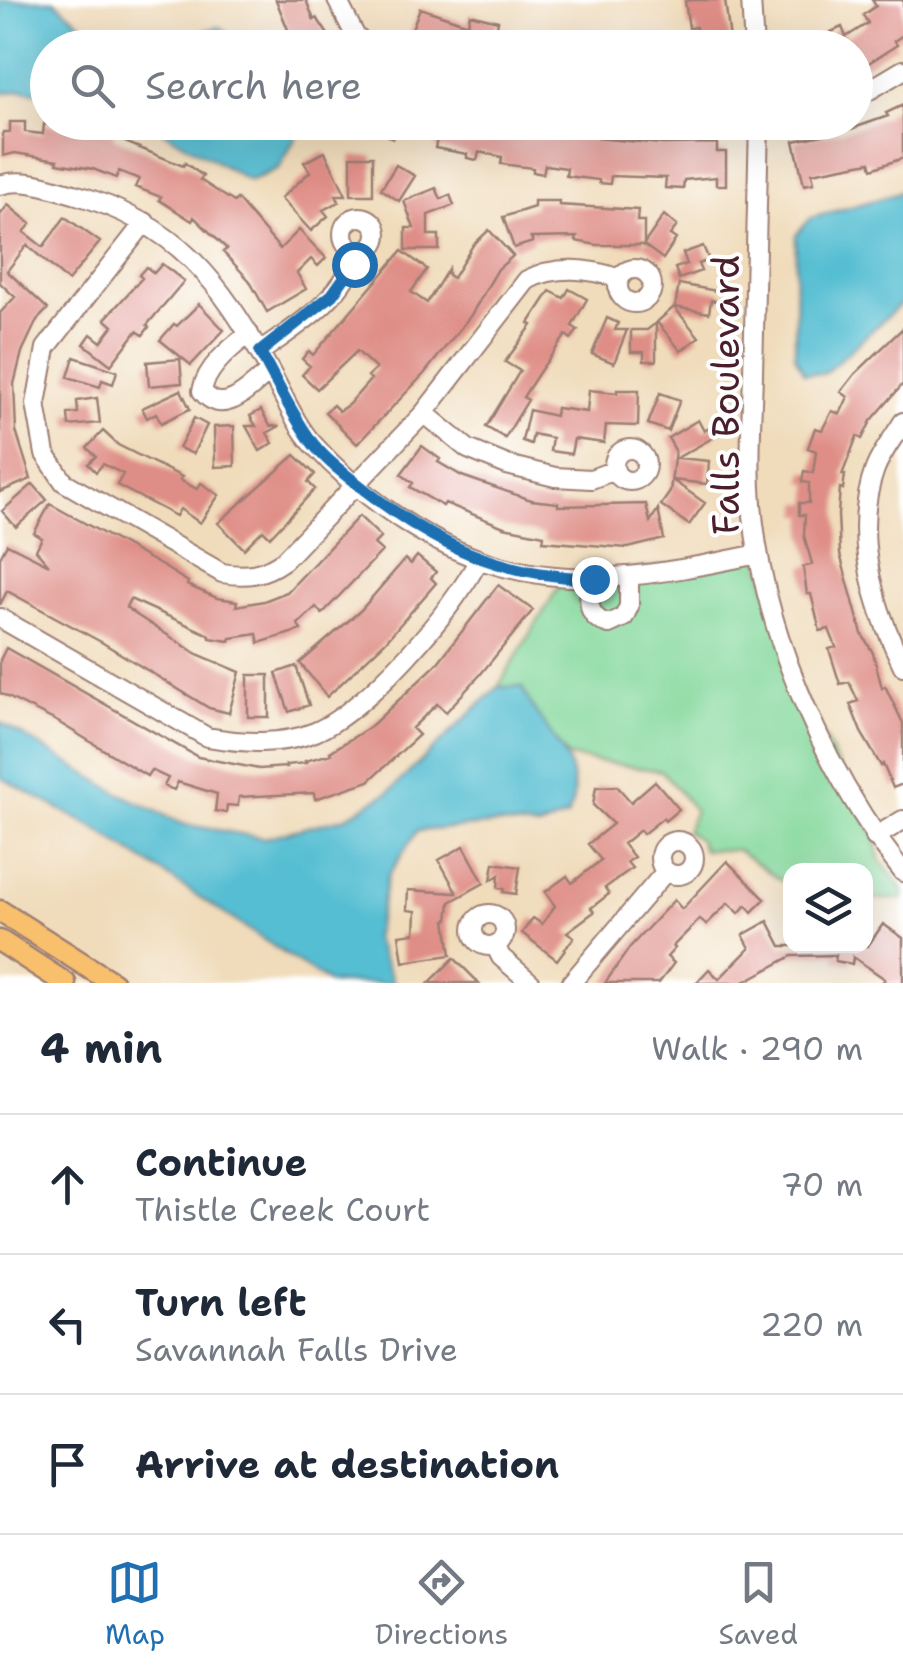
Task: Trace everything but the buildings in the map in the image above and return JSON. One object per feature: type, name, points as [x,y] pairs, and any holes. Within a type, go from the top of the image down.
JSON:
[{"type":"main road","points":[[0,911],[113,983]]},
{"type":"main road","points":[[0,942],[65,983]]},
{"type":"street","points":[[336,0],[352,30]]},
{"type":"street","points":[[750,0],[752,30]]},
{"type":"street","points":[[873,88],[903,70]]},
{"type":"street","name":"Falls Boulevard","points":[[759,140],[750,488],[758,554],[791,673],[830,758],[876,837],[903,872]]},
{"type":"street","points":[[0,185],[13,181],[40,185],[101,202],[145,222],[190,256],[214,280],[311,442],[355,482],[436,540],[516,570],[590,579],[654,575],[758,554]]},
{"type":"street","points":[[145,222],[46,348],[36,404],[45,454],[64,482],[222,572],[244,576],[267,572],[284,560],[424,413],[527,280],[559,269],[620,279]]},
{"type":"street","points":[[260,352],[332,295],[354,264],[356,250]]},
{"type":"street","points":[[249,334],[204,378],[202,391],[219,404],[231,402],[270,371]]},
{"type":"street","points":[[424,413],[468,449],[507,465],[555,477],[591,478],[615,470]]},
{"type":"street","points":[[903,422],[876,468],[864,518],[875,594],[903,666]]},
{"type":"street","points":[[0,618],[207,737],[242,743],[279,740],[314,732],[344,714],[408,656],[466,586],[479,559]]},
{"type":"street","points":[[590,579],[590,611],[595,619],[608,624],[624,617],[629,606],[629,577]]},
{"type":"street","points":[[876,837],[903,820]]},
{"type":"street","points":[[571,983],[666,871]]},
{"type":"street","points":[[496,945],[502,957],[531,983]]},
{"type":"green space","points":[[758,554],[791,673],[875,837],[881,862],[903,889],[903,899],[873,899],[873,863],[783,863],[783,882],[737,850],[703,850],[699,840],[686,831],[695,811],[662,771],[568,757],[531,710],[522,687],[498,687],[564,578]]},
{"type":"water","points":[[0,0],[54,0],[89,30],[30,30],[30,91],[0,94]]},
{"type":"water","points":[[179,140],[294,140],[279,168],[250,181]]},
{"type":"water","points":[[903,189],[903,302],[824,374],[804,373],[795,356],[796,235],[811,218]]},
{"type":"water","points":[[498,687],[522,687],[568,763],[573,797],[568,816],[539,828],[499,824],[417,831],[388,876],[374,939],[394,983],[329,983],[98,830],[0,777],[0,722],[117,792],[183,824],[264,838],[344,818],[389,792]]},
{"type":"route","points":[[354,264],[332,295],[260,352],[311,442],[355,482],[436,540],[516,570],[594,579]]}]
